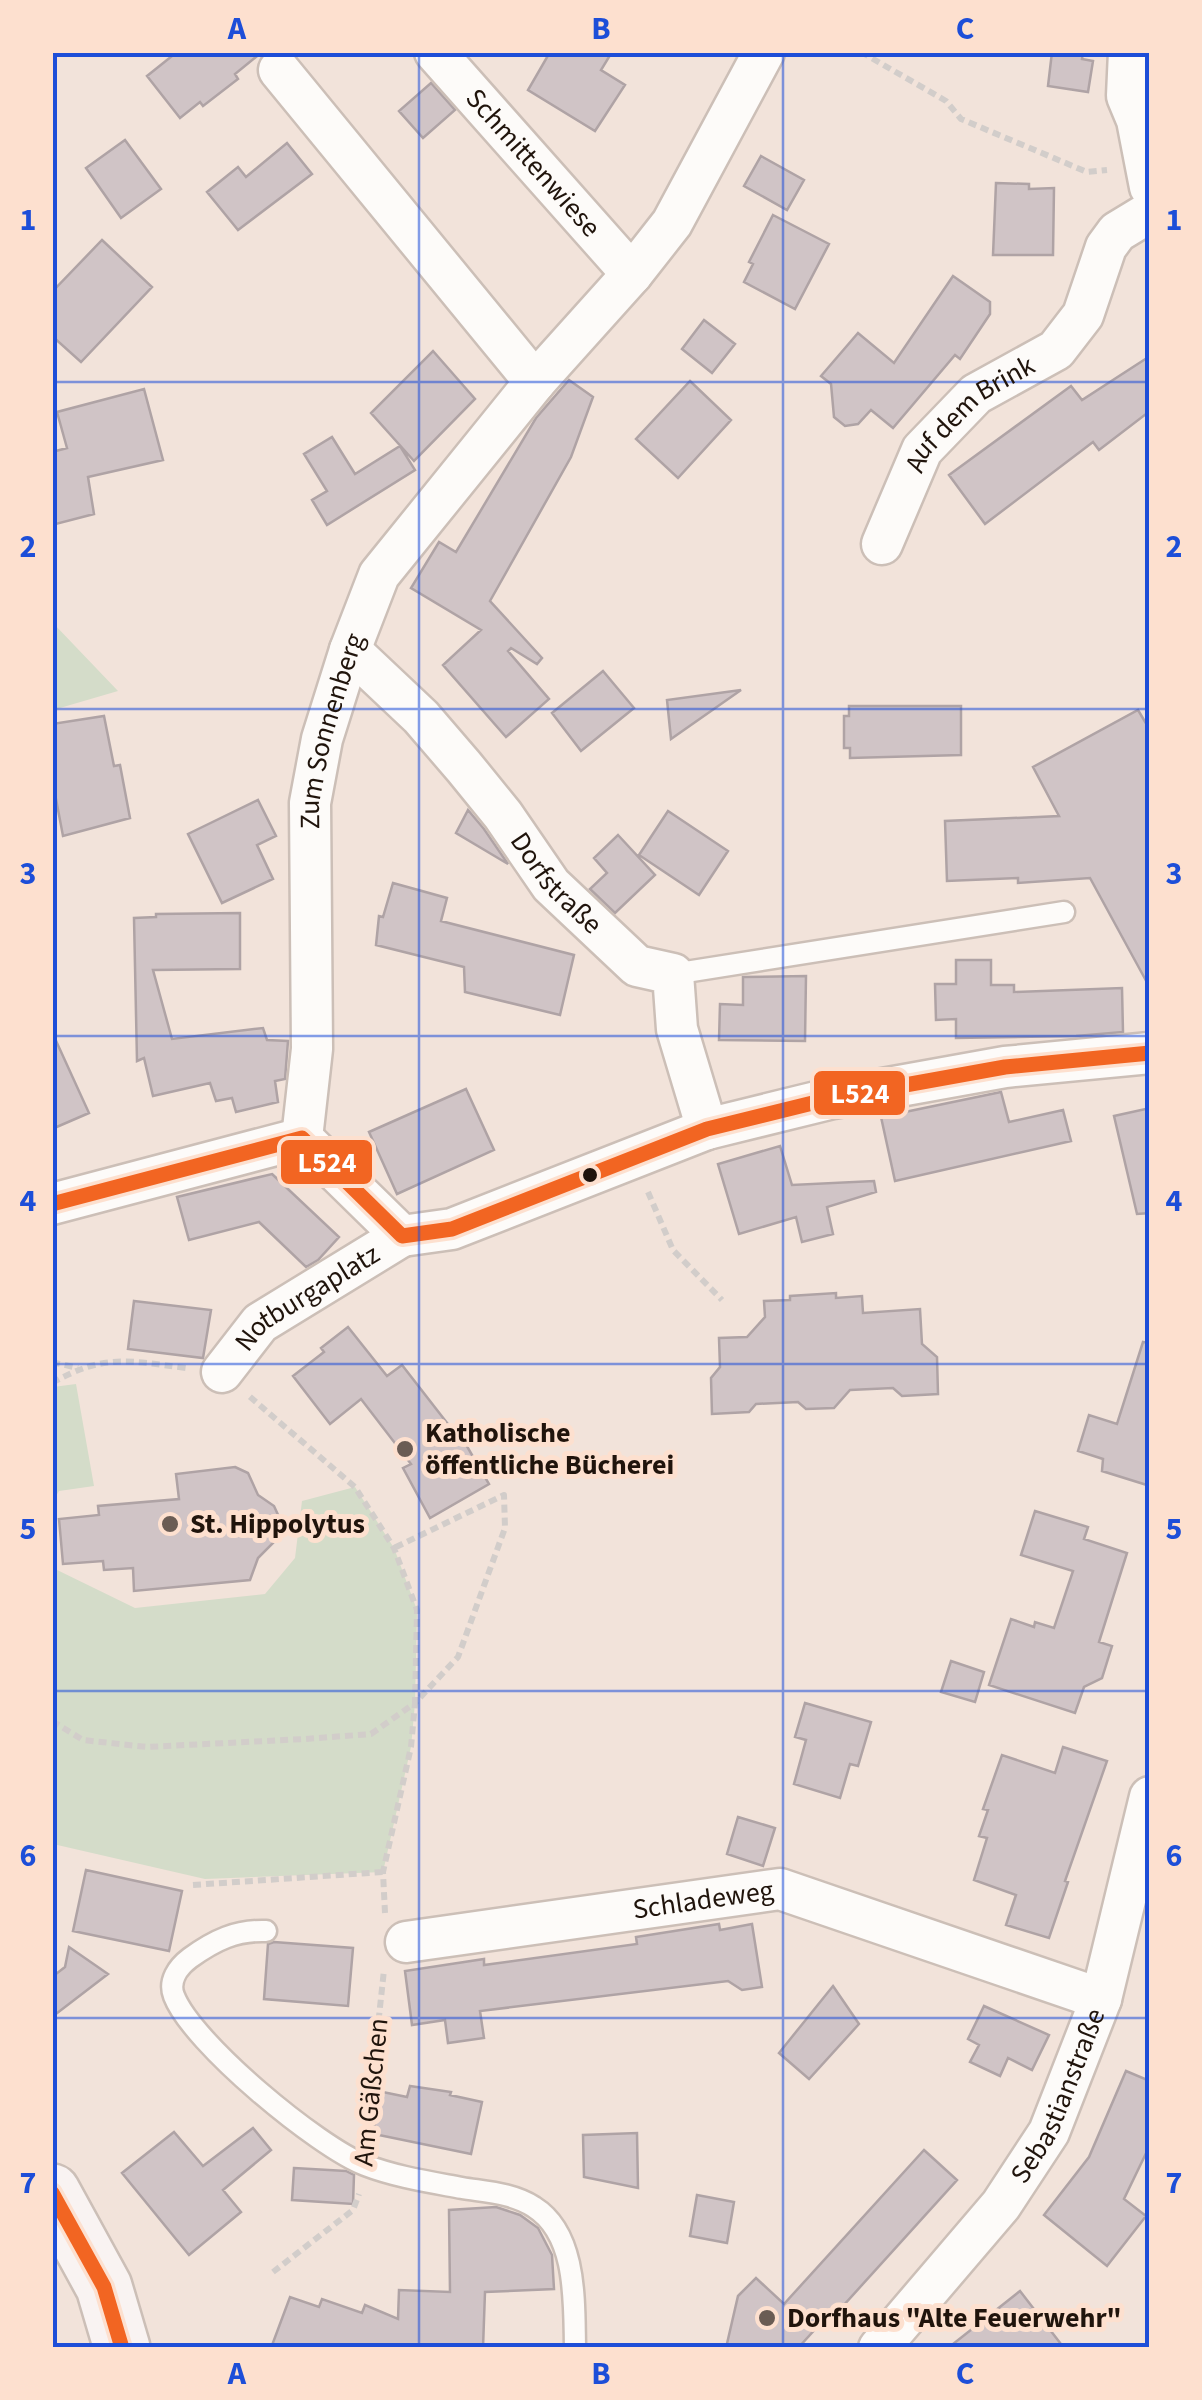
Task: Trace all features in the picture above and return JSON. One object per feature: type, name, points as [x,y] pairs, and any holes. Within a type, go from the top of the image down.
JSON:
[{"type":"main road","points":[[52,2192],[104,2287],[122,2348]]},
{"type":"street","name":"Schmittenwiese","points":[[435,52],[632,274]]},
{"type":"street","name":"Zum Sonnenberg","points":[[302,1138],[312,1049],[310,803],[322,739],[379,576],[535,382],[672,223],[764,52]]},
{"type":"street","points":[[1129,52],[1127,96],[1137,120],[1147,176]]},
{"type":"street","points":[[279,70],[535,382]]},
{"type":"street","name":"Auf dem Brink","points":[[882,544],[922,450],[976,394],[1056,350],[1084,315],[1106,247],[1118,232],[1150,212]]},
{"type":"street","name":"Dorfstraße","points":[[350,650],[421,716],[503,816],[550,885],[637,966],[673,974]]},
{"type":"street","points":[[673,974],[677,1029],[707,1129]]},
{"type":"street","points":[[52,1204],[302,1138],[402,1236],[452,1229],[707,1129],[834,1098],[1005,1067],[1150,1053]]},
{"type":"street","name":"Notburgaplatz","points":[[222,1372],[260,1324],[402,1236]]},
{"type":"street","name":"Sebastianstraße","points":[[879,2348],[1001,2205],[1049,2132],[1102,2000],[1148,1809]]},
{"type":"street","name":"Schladeweg","points":[[392,1944],[780,1889],[1102,2000]]},
{"type":"lane","points":[[673,974],[1064,912]]},
{"type":"lane","points":[[266,1930],[239,1930],[190,1958],[175,1973],[172,1993],[194,2030],[305,2128],[363,2164],[408,2177],[510,2196],[536,2208],[567,2246],[575,2346]]},
{"type":"path","points":[[861,52],[946,101],[960,120],[1086,172],[1147,176]]},
{"type":"path","points":[[618,1166],[645,1184],[673,1250],[722,1300]]},
{"type":"path","points":[[52,1383],[79,1368],[116,1359],[222,1372]]},
{"type":"path","points":[[52,1362],[79,1368]]},
{"type":"path","name":"Am Gäßchen","points":[[222,1372],[354,1487],[394,1548],[417,1610],[416,1703],[411,1747],[384,1872],[392,1944],[360,2193],[354,2210],[273,2272]]},
{"type":"path","points":[[52,1721],[83,1740],[147,1747],[371,1734],[416,1703],[458,1657],[505,1528],[504,1495],[394,1548]]},
{"type":"path","points":[[194,1885],[384,1872]]},
{"type":"green space","points":[[53,623],[118,691],[53,710]]},
{"type":"green space","points":[[76,1384],[94,1486],[59,1491],[53,1501],[53,1387]]},
{"type":"green space","points":[[355,1487],[394,1548],[417,1610],[411,1747],[383,1872],[205,1879],[53,1844],[53,1568],[135,1608],[265,1594],[295,1558],[302,1501]]},
{"type":"building","points":[[177,52],[262,52],[235,74],[238,79],[180,118],[147,76]]},
{"type":"building","points":[[550,52],[612,52],[601,70],[625,85],[595,131],[528,90]]},
{"type":"building","points":[[1052,52],[1083,52],[1082,59],[1093,61],[1088,92],[1048,86]]},
{"type":"building","points":[[431,83],[455,110],[423,138],[399,111]]},
{"type":"building","points":[[125,140],[161,189],[121,218],[86,168]]},
{"type":"building","points":[[287,143],[312,174],[238,230],[207,192],[238,167],[246,177]]},
{"type":"building","points":[[761,156],[804,180],[787,210],[744,186]]},
{"type":"building","points":[[996,183],[1029,184],[1029,189],[1054,188],[1053,255],[993,255]]},
{"type":"building","points":[[773,215],[829,244],[795,309],[744,282],[753,264],[749,262]]},
{"type":"building","points":[[102,240],[152,287],[81,362],[52,336],[52,292]]},
{"type":"building","points":[[953,276],[990,302],[990,314],[960,359],[955,355],[893,428],[871,410],[858,424],[845,426],[834,417],[831,384],[821,376],[858,333],[894,363]]},
{"type":"building","points":[[704,320],[735,344],[712,373],[682,349]]},
{"type":"building","points":[[433,351],[475,399],[414,461],[371,413]]},
{"type":"building","points":[[1150,356],[1150,411],[1099,450],[1093,442],[985,524],[949,475],[1071,386],[1082,400]]},
{"type":"building","points":[[569,380],[593,397],[571,457],[490,601],[542,658],[537,664],[511,648],[508,651],[549,699],[506,737],[443,665],[481,630],[411,588],[439,542],[456,552],[536,418]]},
{"type":"building","points":[[690,381],[731,420],[678,478],[636,439]]},
{"type":"building","points":[[144,389],[163,460],[88,477],[94,514],[52,525],[52,452],[67,448],[57,412]]},
{"type":"building","points":[[332,437],[355,474],[400,446],[415,470],[327,525],[312,500],[327,491],[304,454]]},
{"type":"building","points":[[603,671],[634,708],[581,751],[552,713]]},
{"type":"building","points":[[741,690],[671,739],[667,700]]},
{"type":"building","points":[[849,706],[961,706],[961,755],[850,758],[850,748],[844,748],[844,716],[849,716]]},
{"type":"building","points":[[1138,710],[1150,730],[1150,988],[1090,878],[1018,883],[1018,878],[947,881],[945,821],[1059,816],[1033,767]]},
{"type":"building","points":[[104,716],[114,766],[120,765],[130,818],[63,836],[52,778],[52,724]]},
{"type":"building","points":[[258,800],[276,836],[257,845],[273,879],[222,903],[188,834]]},
{"type":"building","points":[[468,810],[484,829],[508,864],[456,833]]},
{"type":"building","points":[[668,811],[728,851],[699,895],[639,855]]},
{"type":"building","points":[[618,835],[655,875],[615,913],[590,889],[607,873],[594,858]]},
{"type":"building","points":[[393,883],[447,898],[441,921],[574,955],[560,1015],[465,992],[464,967],[376,945],[379,916],[383,917]]},
{"type":"building","points":[[240,913],[240,969],[153,970],[172,1039],[263,1028],[267,1040],[288,1041],[285,1079],[275,1081],[278,1102],[236,1112],[232,1098],[216,1101],[210,1083],[153,1096],[144,1058],[137,1061],[134,918]]},
{"type":"building","points":[[956,960],[991,960],[991,985],[1014,985],[1014,992],[1122,988],[1123,1032],[956,1038],[956,1019],[936,1020],[935,984],[956,984]]},
{"type":"building","points":[[806,976],[805,1041],[719,1040],[720,1004],[743,1005],[743,977]]},
{"type":"building","points":[[52,1032],[89,1113],[52,1129]]},
{"type":"building","points":[[466,1089],[494,1150],[397,1194],[369,1132]]},
{"type":"building","points":[[1001,1092],[1009,1122],[1063,1110],[1071,1141],[895,1181],[881,1117]]},
{"type":"building","points":[[1150,1108],[1150,1213],[1137,1214],[1114,1116]]},
{"type":"building","points":[[780,1146],[792,1185],[874,1181],[876,1192],[827,1207],[833,1234],[802,1242],[796,1217],[739,1234],[718,1164]]},
{"type":"building","points":[[272,1174],[339,1237],[318,1260],[306,1267],[259,1222],[189,1240],[177,1197]]},
{"type":"building","points":[[836,1293],[836,1298],[862,1296],[863,1313],[920,1309],[922,1344],[937,1357],[938,1394],[902,1396],[893,1388],[850,1390],[834,1408],[806,1409],[798,1402],[756,1404],[749,1412],[712,1414],[711,1378],[720,1367],[719,1338],[747,1337],[765,1317],[764,1301]]},
{"type":"building","points":[[134,1301],[211,1310],[203,1358],[128,1349]]},
{"type":"building","points":[[348,1327],[387,1376],[402,1365],[461,1436],[489,1484],[430,1518],[403,1468],[411,1464],[361,1399],[330,1424],[293,1376]]},
{"type":"building","points":[[1143,1342],[1150,1343],[1150,1486],[1102,1471],[1103,1459],[1078,1451],[1089,1415],[1117,1424]]},
{"type":"building","name":"St. Hippolytus","points":[[235,1467],[248,1473],[258,1495],[274,1506],[279,1517],[276,1540],[258,1558],[250,1580],[134,1591],[133,1568],[104,1570],[103,1561],[63,1564],[59,1519],[99,1515],[98,1506],[179,1499],[176,1474]]},
{"type":"building","points":[[1035,1511],[1088,1527],[1084,1539],[1127,1553],[1099,1642],[1112,1646],[1102,1678],[1084,1687],[1075,1713],[989,1685],[1011,1619],[1034,1627],[1035,1622],[1054,1628],[1073,1571],[1021,1555]]},
{"type":"building","points":[[951,1661],[984,1672],[975,1702],[941,1692]]},
{"type":"building","points":[[805,1703],[871,1722],[858,1766],[850,1764],[840,1798],[794,1784],[806,1740],[795,1737]]},
{"type":"building","points":[[1063,1747],[1107,1761],[1049,1938],[1006,1925],[1016,1895],[974,1880],[987,1838],[979,1836],[988,1810],[983,1809],[1002,1755],[1055,1773]]},
{"type":"building","points":[[738,1817],[775,1828],[763,1866],[727,1854]]},
{"type":"building","points":[[86,1870],[182,1891],[169,1951],[73,1931]]},
{"type":"building","points":[[719,1924],[720,1930],[752,1924],[762,1987],[742,1990],[728,1981],[480,2011],[484,2038],[448,2043],[445,2020],[412,2025],[405,1971],[484,1959],[484,1965],[637,1944],[636,1937]]},
{"type":"building","points":[[268,1944],[353,1948],[348,2006],[264,1999]]},
{"type":"building","points":[[69,1947],[108,1974],[52,2017],[52,1977],[65,1967]]},
{"type":"building","points":[[833,1986],[859,2024],[809,2079],[779,2053]]},
{"type":"building","points":[[984,2006],[1049,2035],[1032,2070],[1008,2058],[1000,2076],[970,2062],[979,2045],[968,2039]]},
{"type":"building","points":[[1126,2071],[1150,2081],[1150,2145],[1124,2199],[1146,2216],[1107,2266],[1044,2215],[1089,2157]]},
{"type":"building","points":[[410,2086],[451,2092],[450,2095],[482,2102],[471,2154],[374,2134],[378,2091],[407,2097]]},
{"type":"building","points":[[253,2128],[271,2150],[223,2190],[241,2212],[189,2255],[122,2173],[174,2132],[203,2166]]},
{"type":"building","points":[[637,2133],[638,2188],[584,2177],[583,2135]]},
{"type":"building","points":[[924,2150],[957,2180],[833,2317],[830,2313],[798,2348],[726,2348],[738,2296],[756,2278],[784,2304]]},
{"type":"building","points":[[294,2168],[346,2171],[354,2175],[353,2204],[292,2200]]},
{"type":"building","points":[[697,2195],[734,2202],[727,2243],[690,2236]]},
{"type":"building","points":[[496,2207],[520,2215],[538,2228],[552,2255],[554,2289],[485,2292],[483,2348],[271,2348],[290,2297],[319,2307],[322,2299],[362,2313],[365,2305],[398,2319],[399,2290],[450,2292],[449,2210]]},
{"type":"building","points":[[1020,2291],[1064,2348],[948,2348]]},
{"type":"transit line","name":"L524","points":[[52,1204],[302,1138],[402,1236],[452,1229],[707,1129],[833,1098],[1005,1067],[1150,1053]]},
{"type":"transit line","name":"L524","points":[[52,2193],[104,2287],[122,2348]]},
{"type":"place","name":"Katholische öffentliche Bücherei","points":[[405,1449]]},
{"type":"place","name":"St. Hippolytus","points":[[170,1524]]},
{"type":"place","name":"Dorfhaus \"Alte Feuerwehr\"","points":[[767,2318]]}]
